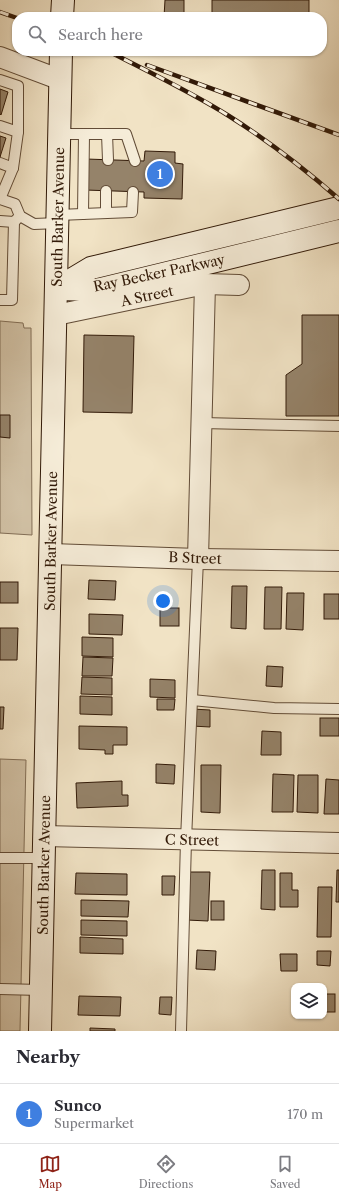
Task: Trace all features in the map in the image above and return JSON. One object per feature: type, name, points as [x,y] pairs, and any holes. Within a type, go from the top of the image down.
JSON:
[{"type":"main road","points":[[62,12],[63,0]]},
{"type":"main road","name":"South Barker Avenue","points":[[40,1031],[61,56]]},
{"type":"main road","name":"Ray Becker Parkway","points":[[56,289],[91,268],[339,208]]},
{"type":"main road","name":"Ray Becker Parkway","points":[[56,289],[97,290],[339,231]]},
{"type":"street","points":[[0,57],[61,80]]},
{"type":"street","points":[[198,559],[205,284]]},
{"type":"street","name":"A Street","points":[[56,315],[205,284],[239,285]]},
{"type":"street","name":"B Street","points":[[51,554],[339,562]]},
{"type":"street","name":"C Street","points":[[44,836],[339,843]]},
{"type":"lane","points":[[0,80],[18,86],[18,132],[13,168],[0,199],[15,204],[17,219],[12,300],[0,300]]},
{"type":"lane","points":[[0,126],[18,132]]},
{"type":"lane","points":[[60,134],[126,134],[135,161]]},
{"type":"lane","points":[[83,214],[84,134]]},
{"type":"lane","points":[[107,134],[108,160]]},
{"type":"lane","points":[[0,163],[13,168]]},
{"type":"lane","points":[[106,191],[106,213]]},
{"type":"lane","points":[[0,221],[17,219],[34,224],[83,214],[132,212],[133,192]]},
{"type":"lane","points":[[202,423],[339,426]]},
{"type":"lane","points":[[181,1031],[186,840],[198,559]]},
{"type":"lane","points":[[192,700],[274,708],[339,709]]},
{"type":"lane","points":[[0,858],[44,858]]},
{"type":"lane","points":[[0,989],[41,990]]},
{"type":"shaded area","points":[[0,321],[23,323],[24,328],[31,328],[32,535],[0,533]]},
{"type":"shaded area","points":[[0,759],[26,760],[20,1031],[0,1031]]},
{"type":"building","points":[[165,0],[184,0],[184,12],[164,12]]},
{"type":"building","points":[[212,0],[309,0],[309,12],[212,12]]},
{"type":"building","points":[[0,89],[8,92],[1,115],[0,114]]},
{"type":"building","points":[[0,136],[6,138],[0,157]]},
{"type":"building","points":[[145,151],[175,152],[175,163],[183,164],[182,199],[144,198],[144,192],[85,190],[86,159],[144,161]]},
{"type":"building","points":[[302,315],[339,315],[339,416],[286,416],[286,375],[302,364]]},
{"type":"building","points":[[84,335],[134,336],[132,413],[83,412]]},
{"type":"building","points":[[0,415],[10,415],[10,438],[0,437]]},
{"type":"building","points":[[89,580],[116,581],[115,600],[88,599]]},
{"type":"building","points":[[0,582],[18,582],[18,603],[0,603]]},
{"type":"building","points":[[232,586],[247,586],[246,629],[231,628]]},
{"type":"building","points":[[265,587],[282,587],[281,629],[264,629]]},
{"type":"building","points":[[287,593],[304,593],[303,630],[286,629]]},
{"type":"building","points":[[324,594],[339,594],[339,619],[324,619]]},
{"type":"building","points":[[160,608],[179,608],[179,626],[160,626]]},
{"type":"building","points":[[89,614],[123,615],[122,635],[89,634]]},
{"type":"building","points":[[0,628],[18,628],[17,660],[0,660]]},
{"type":"building","points":[[82,637],[113,638],[113,657],[82,656]]},
{"type":"building","points":[[83,657],[113,658],[112,676],[82,676]]},
{"type":"building","points":[[267,666],[283,667],[282,687],[266,686]]},
{"type":"building","points":[[82,677],[112,678],[112,695],[81,694]]},
{"type":"building","points":[[150,679],[175,680],[175,698],[150,697]]},
{"type":"building","points":[[80,696],[112,697],[112,715],[80,714]]},
{"type":"building","points":[[157,699],[175,699],[174,710],[157,710]]},
{"type":"building","points":[[0,707],[4,707],[3,729],[0,729]]},
{"type":"building","points":[[192,709],[210,710],[210,727],[192,726]]},
{"type":"building","points":[[320,718],[339,718],[339,736],[320,736]]},
{"type":"building","points":[[79,726],[127,727],[127,745],[113,745],[113,754],[105,754],[105,750],[79,749]]},
{"type":"building","points":[[262,731],[281,732],[281,755],[261,755]]},
{"type":"building","points":[[156,764],[175,765],[174,784],[156,783]]},
{"type":"building","points":[[201,765],[221,765],[220,813],[201,812]]},
{"type":"building","points":[[273,774],[294,775],[293,812],[272,812]]},
{"type":"building","points":[[298,775],[318,775],[318,813],[297,812]]},
{"type":"building","points":[[326,779],[339,780],[339,814],[324,814]]},
{"type":"building","points":[[122,781],[122,795],[128,795],[128,806],[77,808],[76,783]]},
{"type":"building","points":[[262,870],[275,870],[275,910],[261,909]]},
{"type":"building","points":[[337,870],[339,870],[339,902],[336,902]]},
{"type":"building","points":[[189,872],[210,872],[208,921],[187,920]]},
{"type":"building","points":[[76,873],[127,874],[127,895],[75,894]]},
{"type":"building","points":[[280,873],[292,873],[292,890],[298,890],[298,907],[280,907]]},
{"type":"building","points":[[162,876],[175,876],[174,895],[162,895]]},
{"type":"building","points":[[318,887],[332,887],[331,937],[317,937]]},
{"type":"building","points":[[81,900],[129,901],[128,917],[81,916]]},
{"type":"building","points":[[211,901],[224,901],[224,920],[211,920]]},
{"type":"building","points":[[81,920],[127,921],[127,936],[81,935]]},
{"type":"building","points":[[80,937],[123,939],[123,954],[80,953]]},
{"type":"building","points":[[197,950],[216,951],[215,970],[196,969]]},
{"type":"building","points":[[317,951],[331,951],[330,966],[317,965]]},
{"type":"building","points":[[280,954],[297,954],[297,971],[281,971]]},
{"type":"building","points":[[327,994],[335,994],[335,1012],[327,1012]]},
{"type":"building","points":[[79,996],[121,997],[120,1016],[78,1015]]},
{"type":"building","points":[[160,997],[172,997],[171,1015],[159,1014]]},
{"type":"building","points":[[90,1028],[115,1029],[115,1031],[90,1031]]},
{"type":"railway","points":[[0,12],[12,16]]},
{"type":"railway","points":[[118,56],[185,90],[229,116],[286,156],[339,199]]},
{"type":"railway","points":[[147,65],[339,135]]},
{"type":"place","name":"Sunco","points":[[160,174]]}]
